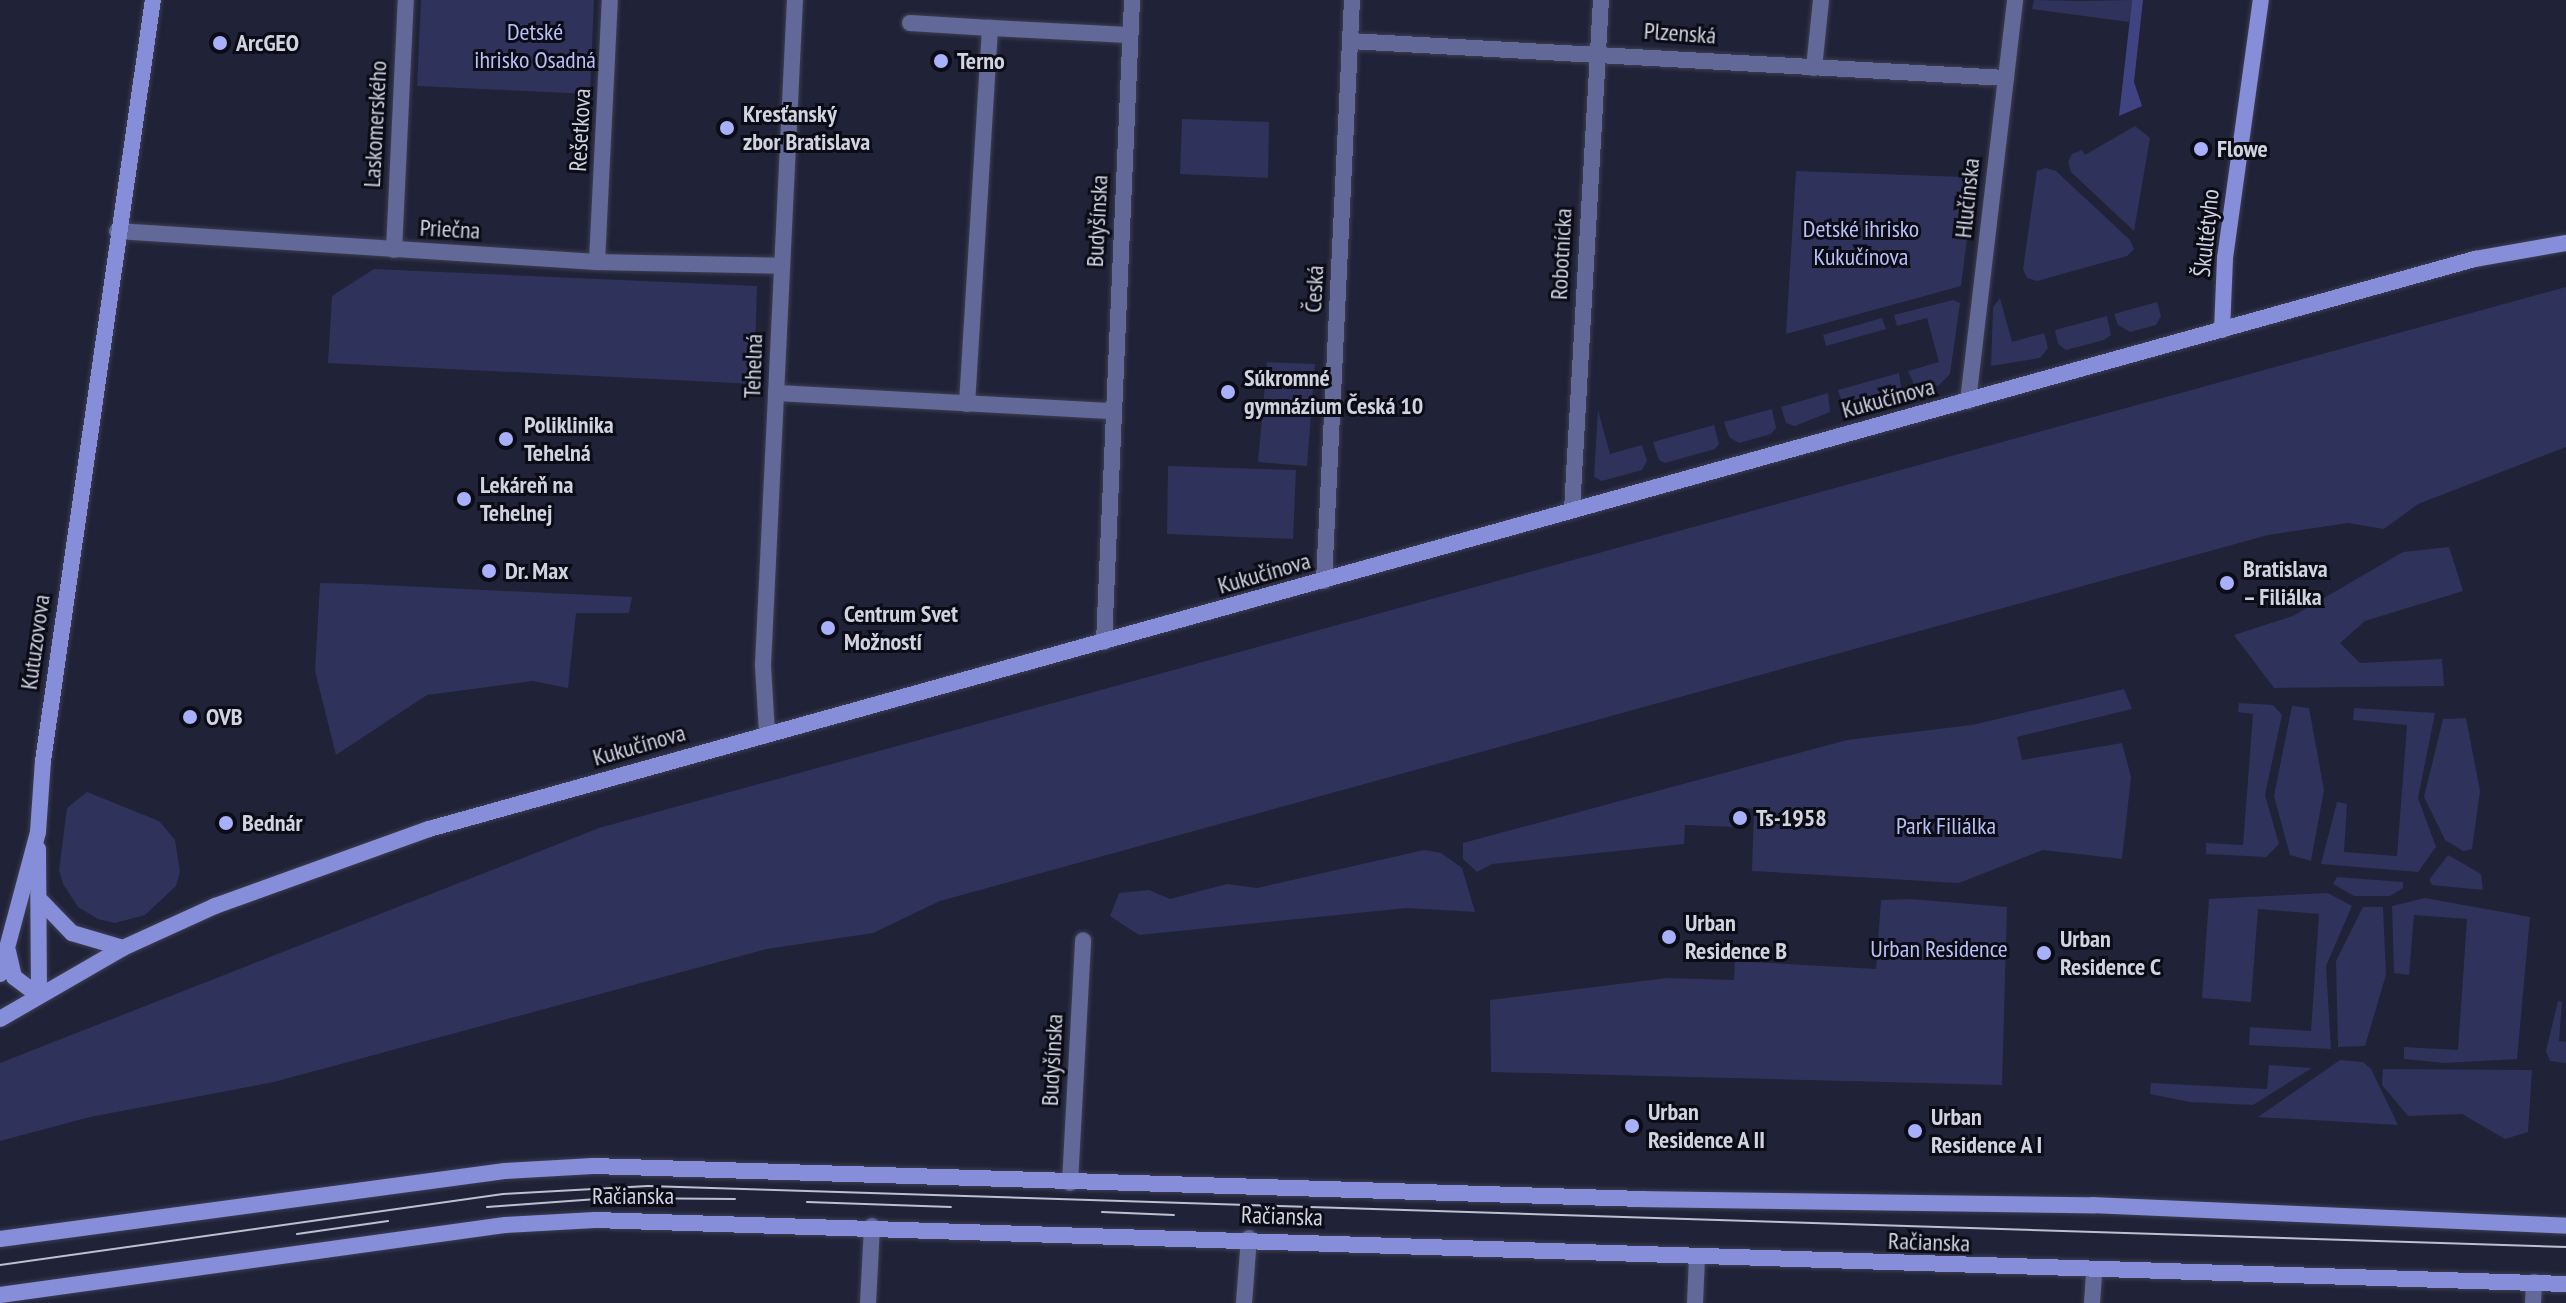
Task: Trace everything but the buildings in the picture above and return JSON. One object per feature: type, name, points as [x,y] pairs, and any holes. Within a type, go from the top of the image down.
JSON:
[{"type":"main road","name":"Kutuzovova","points":[[0,974],[38,832],[105,315],[153,0]]},
{"type":"main road","name":"Škultétyho","points":[[2222,330],[2225,258],[2261,0]]},
{"type":"main road","name":"Kukučínova","points":[[0,1019],[123,948],[215,906],[374,847],[767,733],[1324,581],[2475,259],[2566,243]]},
{"type":"main road","points":[[38,832],[41,901],[39,996]]},
{"type":"main road","points":[[41,901],[72,933],[123,948]]},
{"type":"main road","points":[[8,949],[14,977],[39,996]]},
{"type":"main road","name":"Račianska","points":[[0,1239],[564,1167],[1643,1199],[2030,1203],[2566,1226]]},
{"type":"main road","name":"Račianska","points":[[0,1295],[551,1221],[872,1226],[2094,1272],[2566,1284]]},
{"type":"street","name":"Laskomerského","points":[[394,250],[406,0]]},
{"type":"street","name":"Rešetkova","points":[[597,262],[610,0]]},
{"type":"street","name":"Tehelná","points":[[767,733],[762,700],[795,0]]},
{"type":"street","name":"Budyšínska","points":[[1104,642],[1111,411],[1132,0]]},
{"type":"street","name":"Česká","points":[[1324,581],[1352,0]]},
{"type":"street","name":"Robotnícka","points":[[1572,510],[1601,0]]},
{"type":"street","points":[[1814,68],[1821,0]]},
{"type":"street","name":"Hlučínska","points":[[1968,401],[2015,0]]},
{"type":"street","points":[[910,23],[1130,35]]},
{"type":"street","points":[[967,404],[990,28]]},
{"type":"street","name":"Plzenská","points":[[1350,41],[1598,52],[2006,78]]},
{"type":"street","name":"Priečna","points":[[117,231],[597,262],[781,266]]},
{"type":"street","points":[[776,393],[1111,411]]},
{"type":"street","name":"Budyšínska","points":[[1070,1183],[1083,940]]},
{"type":"street","points":[[868,1303],[872,1226]]},
{"type":"street","points":[[1244,1303],[1249,1238]]},
{"type":"street","points":[[1695,1303],[1697,1257]]},
{"type":"street","points":[[2092,1303],[2094,1272]]},
{"type":"street","points":[[2533,1303],[2534,1282]]},
{"type":"green space","name":"Detské ihrisko Osadná","points":[[421,0],[594,0],[590,94],[417,86]]},
{"type":"green space","points":[[2034,0],[2132,0],[2129,22],[2032,9]]},
{"type":"green space","points":[[1182,119],[1269,122],[1268,178],[1180,174]]},
{"type":"green space","points":[[2135,126],[2150,138],[2134,231],[2071,172],[2068,162],[2072,154],[2082,150],[2085,155]]},
{"type":"green space","points":[[2046,168],[2056,171],[2130,240],[2134,249],[2127,256],[2037,281],[2027,278],[2023,269],[2037,171]]},
{"type":"green space","name":"Detské ihrisko Kukučínova","points":[[1796,171],[1964,177],[1974,184],[1961,286],[1786,334]]},
{"type":"green space","points":[[374,269],[757,286],[754,384],[328,363],[332,296]]},
{"type":"green space","points":[[2566,287],[2566,447],[2418,504],[2384,529],[2348,523],[2268,535],[940,901],[873,933],[767,949],[274,1082],[90,1117],[0,1141],[0,1063],[599,828]]},
{"type":"green space","points":[[2000,298],[2012,342],[2044,333],[2048,348],[2040,358],[1991,366],[1993,307]]},
{"type":"green space","points":[[1953,300],[1960,303],[1950,374],[1938,386],[1916,388],[1908,371],[1939,362],[1927,318],[1897,326],[1894,315]]},
{"type":"green space","points":[[2157,302],[2161,316],[2156,325],[2130,332],[2118,325],[2114,314]]},
{"type":"green space","points":[[2107,316],[2111,335],[2104,340],[2066,350],[2058,344],[2055,330]]},
{"type":"green space","points":[[1882,318],[1886,329],[1826,346],[1823,335]]},
{"type":"green space","points":[[1267,362],[1315,364],[1307,466],[1258,462]]},
{"type":"green space","points":[[1899,373],[1902,394],[1853,409],[1842,402],[1838,390]]},
{"type":"green space","points":[[1828,393],[1830,412],[1795,426],[1786,423],[1781,407]]},
{"type":"green space","points":[[1772,409],[1776,428],[1771,434],[1739,443],[1729,437],[1724,422]]},
{"type":"green space","points":[[1598,410],[1610,454],[1642,445],[1647,461],[1642,470],[1602,481],[1594,477]]},
{"type":"green space","points":[[1714,425],[1719,444],[1715,449],[1665,463],[1659,460],[1653,442]]},
{"type":"green space","points":[[1168,466],[1296,470],[1293,539],[1167,534]]},
{"type":"green space","points":[[2449,547],[2463,591],[2365,621],[2340,643],[2360,663],[2442,659],[2444,686],[2274,688],[2234,635],[2293,616],[2403,552]]},
{"type":"green space","points":[[320,583],[632,597],[629,613],[576,613],[568,688],[533,681],[427,695],[336,755],[315,671]]},
{"type":"green space","name":"Park Filiálka","points":[[2124,689],[2132,709],[2017,737],[2022,760],[2122,743],[2131,777],[2122,859],[2043,850],[1959,883],[1752,871],[1754,809],[1745,808],[1734,809],[1735,827],[1685,825],[1684,844],[1492,864],[1477,872],[1463,859],[1463,843],[1847,740],[1972,725]]},
{"type":"green space","points":[[2239,703],[2273,705],[2282,715],[2265,795],[2279,844],[2266,857],[2206,854],[2206,843],[2243,845],[2253,714],[2238,712]]},
{"type":"green space","points":[[2292,706],[2309,708],[2324,790],[2311,861],[2290,855],[2274,796]]},
{"type":"green space","points":[[2354,708],[2435,713],[2418,798],[2436,847],[2418,872],[2321,864],[2337,802],[2347,804],[2344,852],[2397,856],[2407,725],[2353,720]]},
{"type":"green space","points":[[2466,718],[2480,791],[2472,849],[2463,851],[2445,840],[2424,797],[2443,719]]},
{"type":"green space","points":[[87,792],[159,821],[175,840],[180,872],[176,886],[145,915],[115,923],[98,919],[78,907],[63,884],[59,870],[67,808]]},
{"type":"green space","points":[[1424,850],[1441,853],[1462,868],[1475,912],[1407,908],[1139,935],[1110,916],[1119,893],[1149,890],[1170,899],[1227,884],[1257,888]]},
{"type":"green space","points":[[2448,855],[2481,874],[2483,890],[2432,885],[2429,880]]},
{"type":"green space","points":[[2337,877],[2403,882],[2403,888],[2390,896],[2354,896],[2333,884]]},
{"type":"green space","points":[[2328,893],[2352,906],[2326,966],[2331,1049],[2249,1045],[2250,1027],[2311,1031],[2319,914],[2258,909],[2251,1002],[2202,998],[2209,899]]},
{"type":"green space","points":[[2425,898],[2530,917],[2517,1059],[2445,1063],[2404,1059],[2404,1047],[2458,1050],[2467,919],[2414,915],[2409,975],[2394,973],[2392,906]]},
{"type":"green space","name":"Urban Residence","points":[[1910,899],[2007,907],[2002,1085],[1491,1072],[1490,1000],[1667,978],[1734,980],[1735,961],[1876,969],[1881,900]]},
{"type":"green space","points":[[2363,907],[2383,907],[2386,975],[2365,1046],[2338,1047],[2336,961]]},
{"type":"green space","points":[[2558,1001],[2562,1002],[2559,1041],[2566,1042],[2566,1063],[2550,1061],[2546,1051]]},
{"type":"green space","points":[[2340,1060],[2363,1062],[2371,1069],[2398,1125],[2258,1117]]},
{"type":"green space","points":[[2269,1065],[2312,1068],[2253,1105],[2190,1102],[2150,1094],[2151,1083],[2267,1089]]},
{"type":"green space","points":[[2383,1069],[2532,1070],[2528,1132],[2505,1139],[2462,1114],[2408,1116],[2382,1085]]},
{"type":"shaded area","points":[[2132,0],[2143,0],[2134,82],[2142,106],[2119,116]]},
{"type":"tram line","points":[[0,1265],[503,1194],[648,1186],[2566,1247]]},
{"type":"tram line","points":[[487,1207],[611,1198],[735,1199]]},
{"type":"tram line","points":[[807,1202],[951,1207]]},
{"type":"tram line","points":[[1102,1212],[1174,1215]]},
{"type":"tram line","points":[[297,1234],[388,1221]]},
{"type":"place","name":"ArcGEO","points":[[220,43]]},
{"type":"place","name":"Terno","points":[[941,61]]},
{"type":"place","name":"Kresťanský zbor Bratislava","points":[[727,128]]},
{"type":"place","name":"Flowe","points":[[2201,149]]},
{"type":"place","name":"Súkromné gymnázium Česká 10","points":[[1228,392]]},
{"type":"place","name":"Poliklinika Tehelná","points":[[506,439]]},
{"type":"place","name":"Lekáreň na Tehelnej","points":[[464,499]]},
{"type":"place","name":"Dr. Max","points":[[489,571]]},
{"type":"place","name":"Bratislava – Filiálka","points":[[2227,583]]},
{"type":"place","name":"Centrum Svet Možností","points":[[828,628]]},
{"type":"place","name":"OVB","points":[[190,717]]},
{"type":"place","name":"Ts-1958","points":[[1740,818]]},
{"type":"place","name":"Bednár","points":[[226,823]]},
{"type":"place","name":"Urban Residence B","points":[[1669,937]]},
{"type":"place","name":"Urban Residence C","points":[[2044,953]]},
{"type":"place","name":"Urban Residence A II","points":[[1632,1126]]},
{"type":"place","name":"Urban Residence A I","points":[[1915,1131]]}]
